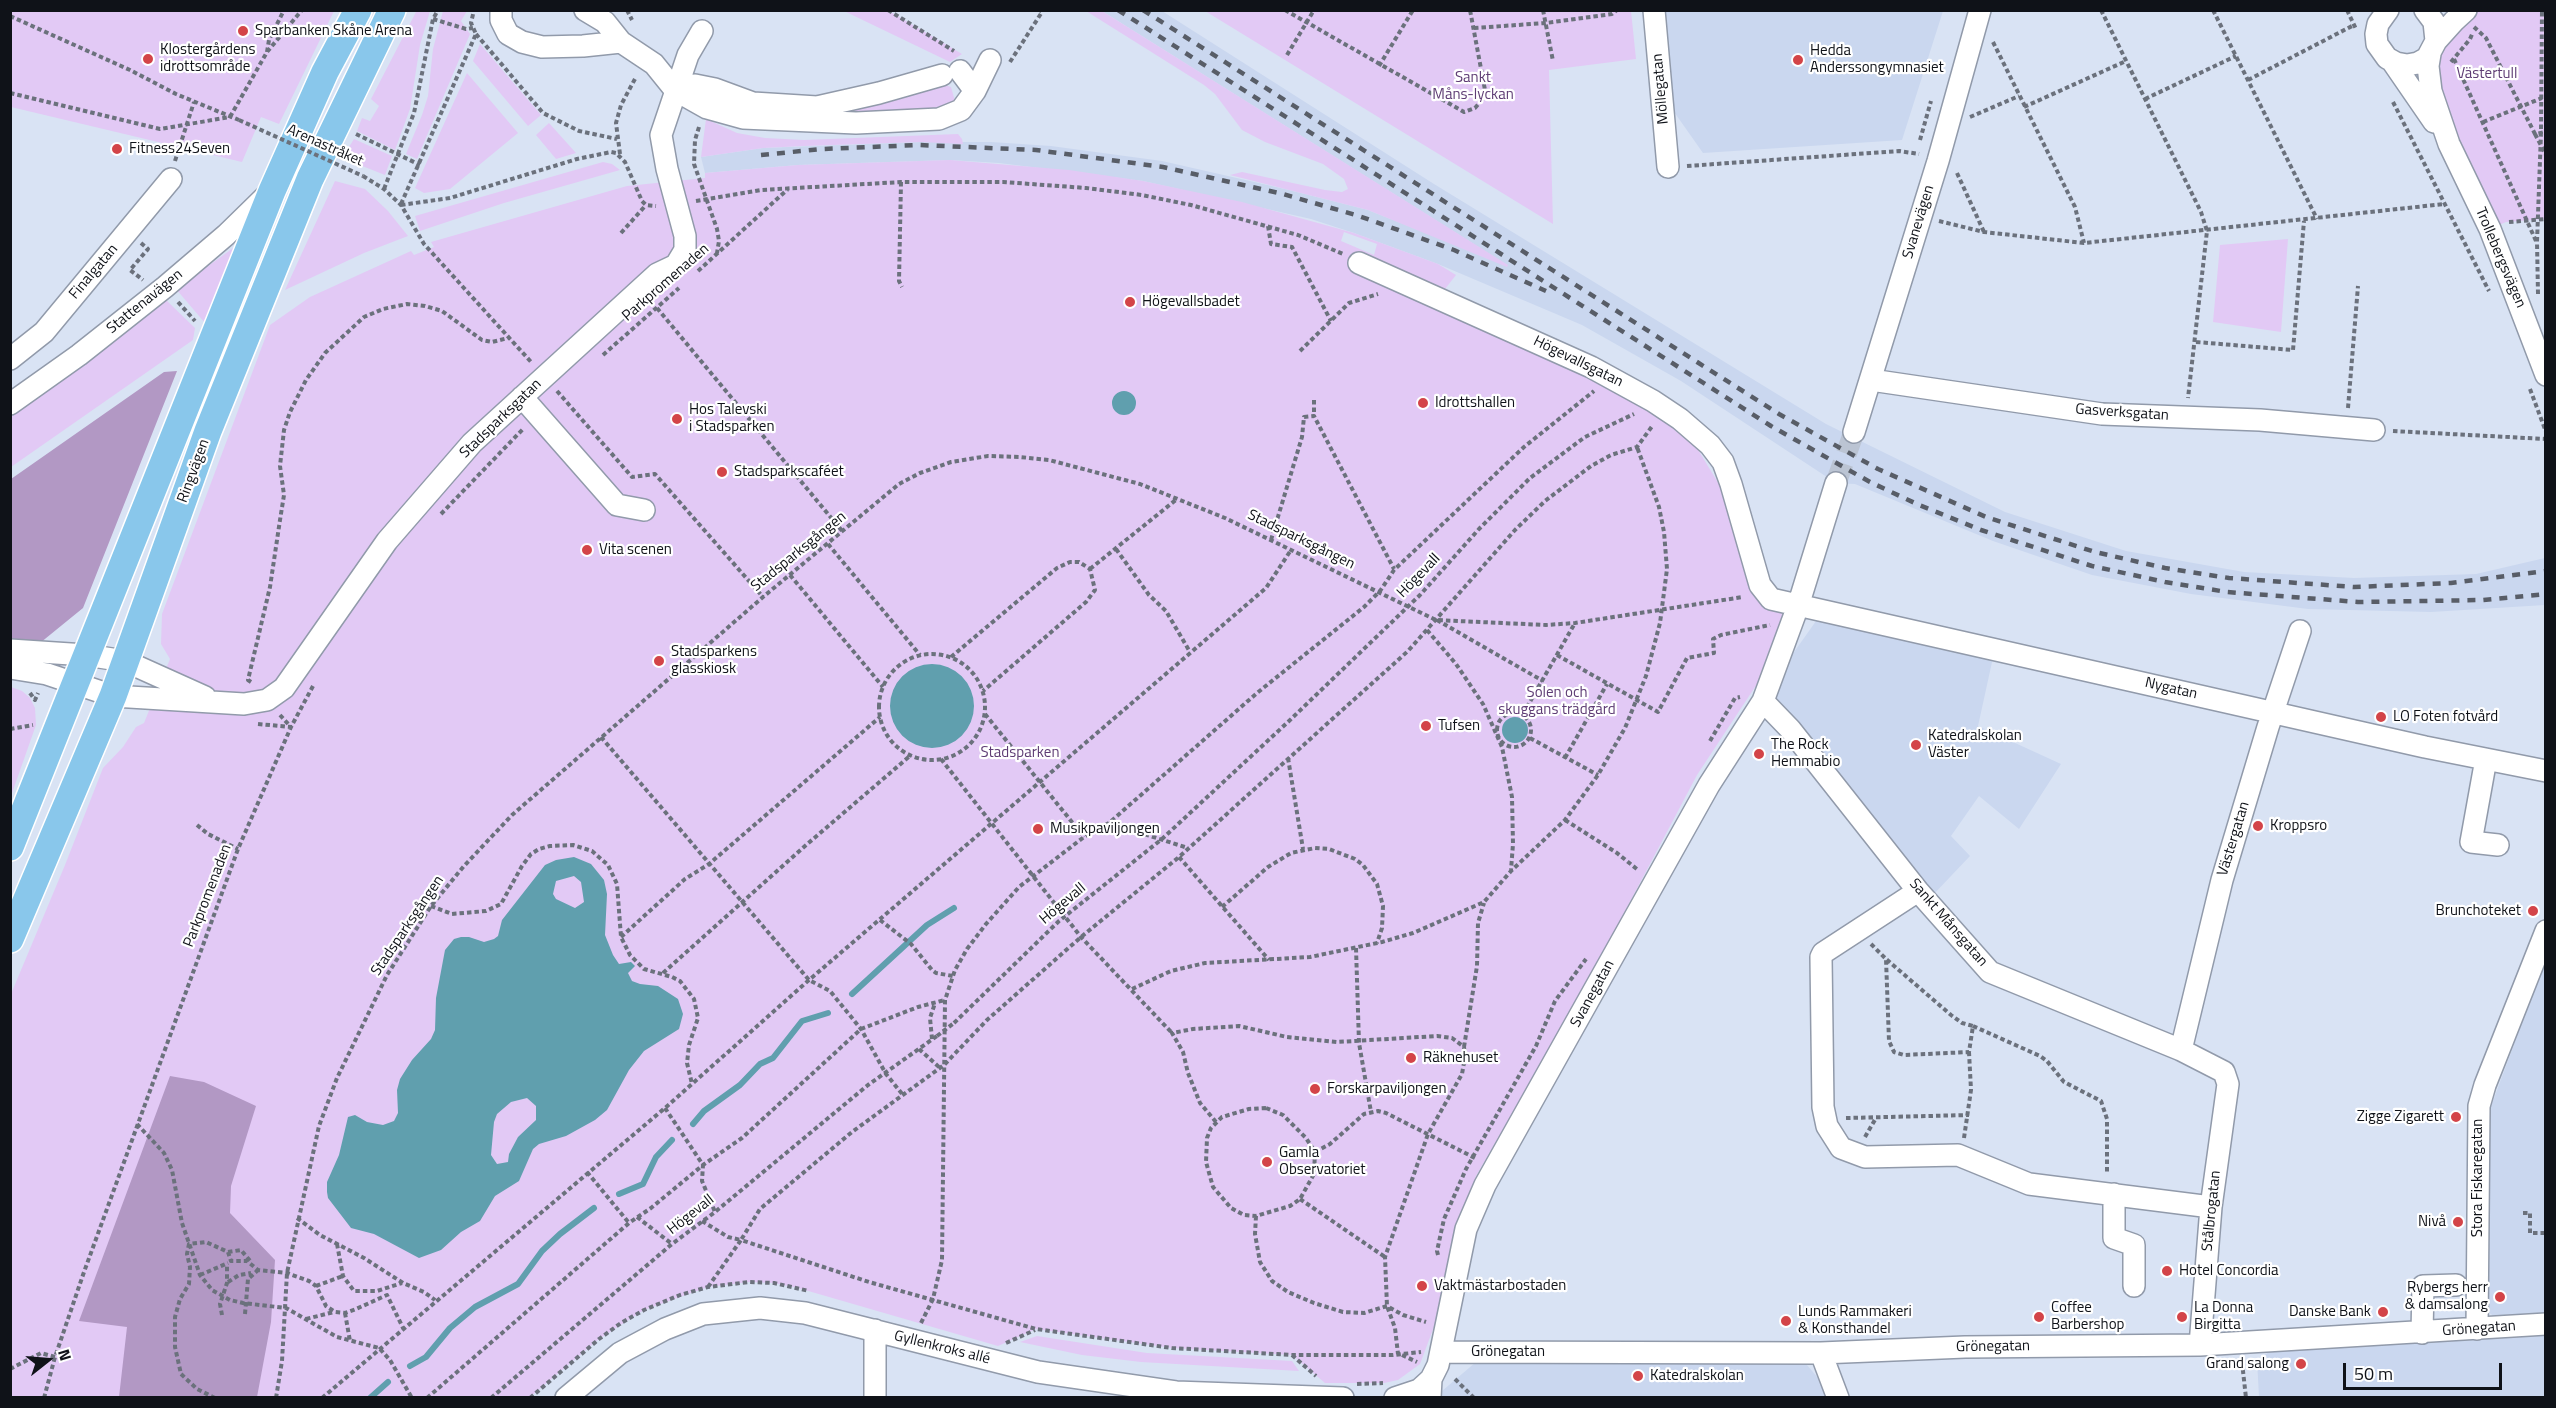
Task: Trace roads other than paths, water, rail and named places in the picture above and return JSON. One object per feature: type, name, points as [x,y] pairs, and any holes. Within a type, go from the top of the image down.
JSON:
[{"type":"main road","name":"Ringvägen","points":[[10,847],[272,191],[325,72],[358,10]]},
{"type":"main road","name":"Ringvägen","points":[[10,939],[113,696],[208,431],[305,190],[392,10]]},
{"type":"street","points":[[501,10],[501,20],[508,34],[522,42],[542,47],[621,42]]},
{"type":"street","points":[[585,10],[606,22],[621,42],[654,64],[675,90],[707,108],[742,118],[856,123],[939,119],[961,110],[975,91],[990,60]]},
{"type":"street","name":"Möllegatan","points":[[1654,10],[1668,167]]},
{"type":"street","name":"Svanevägen","points":[[1854,432],[1938,161],[1980,10]]},
{"type":"street","name":"Trollebergsvägen","points":[[2425,10],[2434,22],[2433,48],[2428,66],[2431,91],[2449,144],[2490,229],[2544,365]]},
{"type":"street","name":"Trollebergsvägen","points":[[2380,16],[2376,39],[2380,50],[2392,61],[2449,144]]},
{"type":"street","points":[[2392,61],[2411,65],[2422,61],[2454,21],[2469,18]]},
{"type":"street","name":"Stadsparksgatan","points":[[219,703],[244,704],[267,700],[284,688],[374,559],[429,491],[472,443],[657,274],[676,265],[685,250],[685,236],[663,152],[661,135],[688,55],[702,31]]},
{"type":"street","points":[[675,90],[695,85],[715,89],[753,103],[818,107],[886,92],[953,66],[975,91]]},
{"type":"street","name":"Finalgatan","points":[[10,359],[32,344],[44,332],[171,179]]},
{"type":"street","name":"Stattenavägen","points":[[10,404],[79,355],[165,287],[226,235],[272,191]]},
{"type":"street","name":"Högevallsgatan","points":[[1359,263],[1591,367],[1653,401],[1702,437],[1723,462],[1735,495],[1760,585],[1771,599],[1798,606]]},
{"type":"street","name":"Gasverksgatan","points":[[1871,380],[2102,414],[2186,416],[2374,430]]},
{"type":"street","points":[[522,397],[617,505],[644,510]]},
{"type":"street","points":[[1798,606],[1836,483]]},
{"type":"street","name":"Svanegatan","points":[[1425,1382],[1445,1325],[1466,1229],[1485,1185],[1709,785],[1763,701],[1798,606]]},
{"type":"street","name":"Nygatan","points":[[1798,606],[2546,771]]},
{"type":"street","name":"Västergatan","points":[[2181,1050],[2222,880],[2300,631]]},
{"type":"street","points":[[10,650],[86,655],[125,661],[219,703]]},
{"type":"street","points":[[10,668],[43,673],[113,696],[219,703]]},
{"type":"street","name":"Sankt Månsgatan","points":[[1763,701],[1790,729],[1918,891],[1990,972],[2181,1050],[2224,1072],[2228,1077]]},
{"type":"street","points":[[2486,759],[2471,842],[2498,845]]},
{"type":"street","points":[[1918,891],[1822,953],[1823,1107],[1833,1137],[1841,1148],[1860,1156],[1962,1156],[2029,1184],[2211,1207]]},
{"type":"street","name":"Stora Fiskaregatan","points":[[2477,1329],[2479,1106],[2485,1085],[2546,931]]},
{"type":"street","name":"Stålbrogatan","points":[[2200,1345],[2211,1207],[2228,1077]]},
{"type":"street","points":[[2111,1193],[2114,1238],[2134,1245],[2134,1286]]},
{"type":"street","points":[[2422,1333],[2423,1286],[2456,1285]]},
{"type":"street","name":"Gyllenkroks allé","points":[[567,1398],[620,1353],[665,1329],[703,1314],[760,1308],[805,1313],[1038,1372],[1176,1392],[1345,1391]]},
{"type":"street","name":"Grönegatan","points":[[1434,1352],[1821,1353],[1965,1347],[2240,1344],[2546,1324]]},
{"type":"street","points":[[875,1330],[875,1398]]},
{"type":"street","points":[[1821,1353],[1838,1398]]},
{"type":"street","points":[[1393,1390],[1419,1390],[1425,1382]]},
{"type":"waterway","points":[[852,994],[927,925],[954,908]]},
{"type":"waterway","points":[[693,1124],[704,1111],[740,1085],[760,1064],[773,1058],[802,1021],[828,1013]]},
{"type":"waterway","points":[[619,1194],[643,1184],[656,1157],[672,1140]]},
{"type":"waterway","points":[[410,1366],[426,1357],[450,1328],[475,1307],[518,1284],[542,1251],[594,1208]]},
{"type":"waterway","points":[[370,1398],[388,1382]]},
{"type":"tunnel","points":[[1836,483],[1854,432]]},
{"type":"railway","points":[[1118,10],[1771,426],[1870,482],[1919,505],[1981,530],[2092,566],[2165,582],[2227,592],[2358,602],[2483,600],[2546,594]]},
{"type":"railway","points":[[1143,10],[1779,414],[1878,469],[1986,517],[2095,552],[2165,568],[2229,578],[2354,587],[2451,583],[2546,571]]},
{"type":"railway","points":[[761,155],[822,149],[919,145],[1036,150],[1163,167],[1283,194],[1359,216],[1454,250],[1546,291]]},
{"type":"place","name":"Sparbanken Skåne Arena","points":[[243,31]]},
{"type":"place","name":"Klostergårdens idrottsområde","points":[[148,59]]},
{"type":"place","name":"Hedda Anderssongymnasiet","points":[[1798,60]]},
{"type":"place","name":"Fitness24Seven","points":[[117,149]]},
{"type":"place","name":"Högevallsbadet","points":[[1130,302]]},
{"type":"place","name":"Idrottshallen","points":[[1423,403]]},
{"type":"place","name":"Hos Talevski i Stadsparken","points":[[677,419]]},
{"type":"place","name":"Stadsparkscaféet","points":[[722,472]]},
{"type":"place","name":"Vita scenen","points":[[587,550]]},
{"type":"place","name":"Stadsparkens glasskiosk","points":[[659,661]]},
{"type":"place","name":"LO Foten fotvård","points":[[2381,717]]},
{"type":"place","name":"Tufsen","points":[[1426,726]]},
{"type":"place","name":"Katedralskolan Väster","points":[[1916,745]]},
{"type":"place","name":"The Rock Hemmabio","points":[[1759,754]]},
{"type":"place","name":"Kroppsro","points":[[2258,826]]},
{"type":"place","name":"Musikpaviljongen","points":[[1038,829]]},
{"type":"place","name":"Brunchoteket","points":[[2533,911]]},
{"type":"place","name":"Räknehuset","points":[[1411,1058]]},
{"type":"place","name":"Forskarpaviljongen","points":[[1315,1089]]},
{"type":"place","name":"Zigge Zigarett","points":[[2456,1117]]},
{"type":"place","name":"Gamla Observatoriet","points":[[1267,1162]]},
{"type":"place","name":"Nivå","points":[[2458,1222]]},
{"type":"place","name":"Hotel Concordia","points":[[2167,1271]]},
{"type":"place","name":"Vaktmästarbostaden","points":[[1422,1286]]},
{"type":"place","name":"Rybergs herr & damsalong","points":[[2500,1297]]},
{"type":"place","name":"Danske Bank","points":[[2383,1312]]},
{"type":"place","name":"Coffee Barbershop","points":[[2039,1317]]},
{"type":"place","name":"La Donna Birgitta","points":[[2182,1317]]},
{"type":"place","name":"Lunds Rammakeri & Konsthandel","points":[[1786,1321]]},
{"type":"place","name":"Grand salong","points":[[2301,1364]]},
{"type":"place","name":"Katedralskolan","points":[[1638,1376]]},
{"type":"park label","name":"Västertull","points":[[2487,74]]},
{"type":"park label","name":"Sankt Måns-lyckan","points":[[1473,86]]},
{"type":"park label","name":"Solen och skuggans trädgård","points":[[1557,702]]},
{"type":"park label","name":"Stadsparken","points":[[1020,753]]}]
